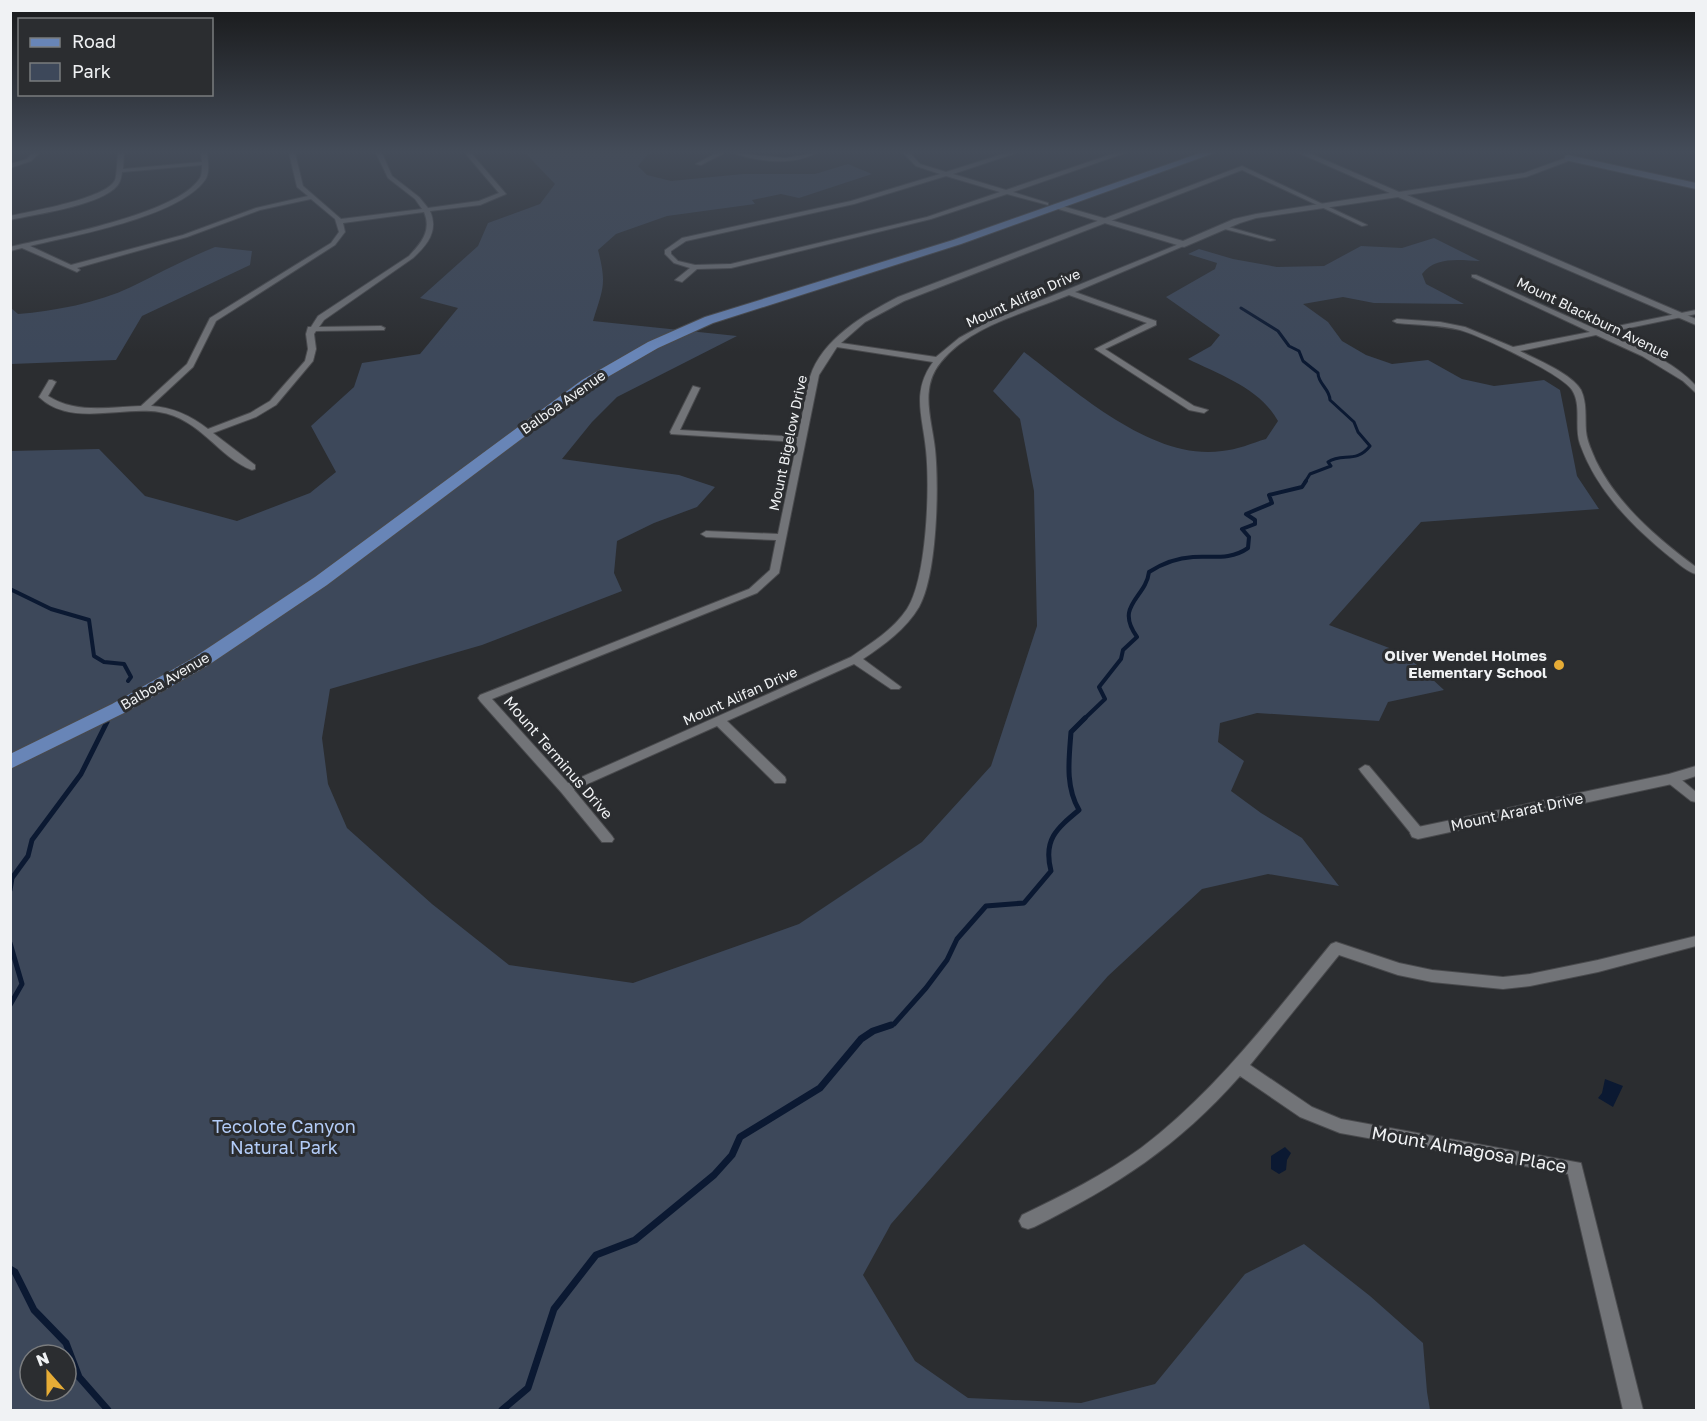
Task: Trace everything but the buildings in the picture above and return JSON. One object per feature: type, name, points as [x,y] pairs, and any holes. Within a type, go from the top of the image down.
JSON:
[{"type":"main road","name":"Balboa Avenue","points":[[10,749],[104,702],[193,651],[302,580],[571,382],[637,344],[698,317],[1005,219]]},
{"type":"main road","name":"Balboa Avenue","points":[[10,763],[119,708],[200,662],[321,581],[587,383],[652,345],[719,317],[1028,219]]},
{"type":"street","points":[[10,249],[126,219]]},
{"type":"street","points":[[72,267],[185,236],[230,219]]},
{"type":"street","points":[[144,408],[190,365],[213,320],[333,244],[342,232],[340,221],[353,219]]},
{"type":"street","points":[[207,432],[253,415],[273,403],[309,361],[312,349],[311,329],[321,318],[419,250],[431,230],[431,219]]},
{"type":"street","points":[[774,219],[684,238],[676,242],[668,250],[668,254],[676,262],[695,267],[731,266],[899,227],[923,219]]},
{"type":"street","points":[[1100,219],[1184,244]]},
{"type":"street","name":"Mount Bigelow Drive","points":[[484,698],[753,591],[775,571],[815,375],[834,344],[864,318],[901,298],[1109,219]]},
{"type":"street","name":"Mount Alifan Drive","points":[[566,789],[855,659],[883,640],[902,623],[915,604],[924,582],[931,452],[922,389],[927,374],[947,351],[979,330],[1246,219]]},
{"type":"street","points":[[1352,219],[1364,225]]},
{"type":"street","points":[[1455,219],[1696,322]]},
{"type":"street","points":[[1223,227],[1272,240]]},
{"type":"street","points":[[23,246],[80,271]]},
{"type":"street","points":[[679,280],[695,267]]},
{"type":"street","name":"Mount Blackburn Avenue","points":[[1474,276],[1645,354],[1686,379],[1696,390]]},
{"type":"street","points":[[1068,292],[1153,323],[1099,349],[1192,408],[1204,410]]},
{"type":"street","points":[[1511,350],[1696,312]]},
{"type":"street","points":[[1397,321],[1465,329],[1564,377],[1576,389],[1583,441],[1598,473],[1624,507],[1644,528],[1696,571]]},
{"type":"street","points":[[311,329],[381,328]]},
{"type":"street","points":[[834,344],[939,360]]},
{"type":"street","points":[[52,382],[43,397],[52,405],[93,410],[144,408],[174,413],[221,441],[237,458],[252,467]]},
{"type":"street","points":[[696,388],[675,432],[801,440]]},
{"type":"street","points":[[706,534],[781,537]]},
{"type":"street","points":[[855,659],[895,687]]},
{"type":"street","name":"Mount Terminus Drive","points":[[484,698],[566,789],[607,839]]},
{"type":"street","points":[[719,721],[780,780]]},
{"type":"street","name":"Mount Ararat Drive","points":[[1365,769],[1418,833],[1672,779],[1696,771]]},
{"type":"street","points":[[1672,779],[1696,798]]},
{"type":"street","points":[[1028,1221],[1083,1194],[1146,1154],[1200,1108],[1240,1067],[1336,948],[1398,969],[1432,976],[1503,983],[1530,980],[1598,966],[1696,941]]},
{"type":"street","name":"Mount Almagosa Place","points":[[1240,1067],[1306,1112],[1340,1126],[1575,1168],[1633,1410]]},
{"type":"green space","name":"Tecolote Canyon Natural Park","points":[[498,219],[658,219],[616,234],[598,250],[603,286],[593,321],[737,336],[617,397],[592,422],[562,459],[679,475],[715,487],[697,507],[654,523],[617,541],[614,573],[622,591],[482,645],[330,689],[322,738],[328,784],[347,828],[432,904],[509,965],[633,983],[799,924],[922,842],[991,766],[1037,626],[1034,491],[1020,419],[993,391],[1024,352],[1091,404],[1143,435],[1169,445],[1196,451],[1233,449],[1266,439],[1278,421],[1261,400],[1250,391],[1188,359],[1211,346],[1220,335],[1166,297],[1215,269],[1217,263],[1188,254],[1199,249],[1233,259],[1277,267],[1324,266],[1361,246],[1402,248],[1434,238],[1480,261],[1448,260],[1434,264],[1422,274],[1426,284],[1464,304],[1374,303],[1343,297],[1303,304],[1328,322],[1342,341],[1366,355],[1392,364],[1428,360],[1462,379],[1494,386],[1544,380],[1560,390],[1577,476],[1599,509],[1421,522],[1329,625],[1405,654],[1444,690],[1388,702],[1379,721],[1257,713],[1220,723],[1218,742],[1244,761],[1231,791],[1302,838],[1339,886],[1268,874],[1202,889],[1108,976],[891,1224],[863,1275],[915,1361],[968,1398],[1081,1403],[1155,1384],[1245,1274],[1304,1244],[1370,1296],[1423,1343],[1430,1410],[11,1410],[10,451],[99,449],[145,496],[237,521],[310,493],[336,472],[311,426],[354,387],[362,363],[420,354],[458,308],[420,298],[478,246],[488,223]]},
{"type":"green space","points":[[215,247],[252,251],[250,265],[142,316],[116,360],[11,364],[11,308],[18,314],[90,302],[118,293]]},
{"type":"shaded area","points":[[1605,1079],[1623,1086],[1613,1107],[1598,1098],[1602,1093]]},
{"type":"shaded area","points":[[1285,1147],[1291,1153],[1287,1160],[1286,1170],[1279,1174],[1271,1169],[1271,1156]]},
{"type":"waterway","points":[[1241,308],[1278,331],[1289,346],[1299,351],[1303,361],[1318,373],[1330,400],[1354,422],[1358,432],[1370,446],[1360,455],[1333,459],[1328,462],[1331,466],[1310,474],[1305,482]]},
{"type":"waterway","points":[[1083,720],[1105,699],[1099,687],[1121,659],[1123,650],[1137,637],[1131,626],[1130,609],[1143,589],[1149,572],[1181,558],[1222,557],[1242,552],[1248,548],[1249,537],[1242,529],[1255,524],[1255,520],[1246,514],[1272,503],[1269,495],[1302,487],[1306,481]]},
{"type":"waterway","points":[[10,589],[51,609],[89,620],[94,656],[104,662],[124,664],[131,677],[128,681]]},
{"type":"waterway","points":[[886,1027],[894,1024],[926,988],[947,960],[957,939],[986,906],[1024,903],[1051,871],[1049,851],[1053,836],[1079,810],[1070,782],[1069,752],[1071,732],[1083,720]]},
{"type":"waterway","points":[[10,890],[12,878],[28,856],[32,840],[81,774],[107,722]]},
{"type":"waterway","points":[[10,943],[22,984],[10,1005]]},
{"type":"waterway","points":[[502,1410],[528,1388],[554,1309],[596,1255],[635,1240],[714,1175],[732,1155],[740,1137],[820,1088],[861,1039],[873,1031],[891,1025]]},
{"type":"waterway","points":[[10,1269],[15,1272],[34,1310],[66,1343],[79,1377],[108,1410]]},
{"type":"place","name":"Oliver Wendel Holmes Elementary School","points":[[1559,665]]}]
